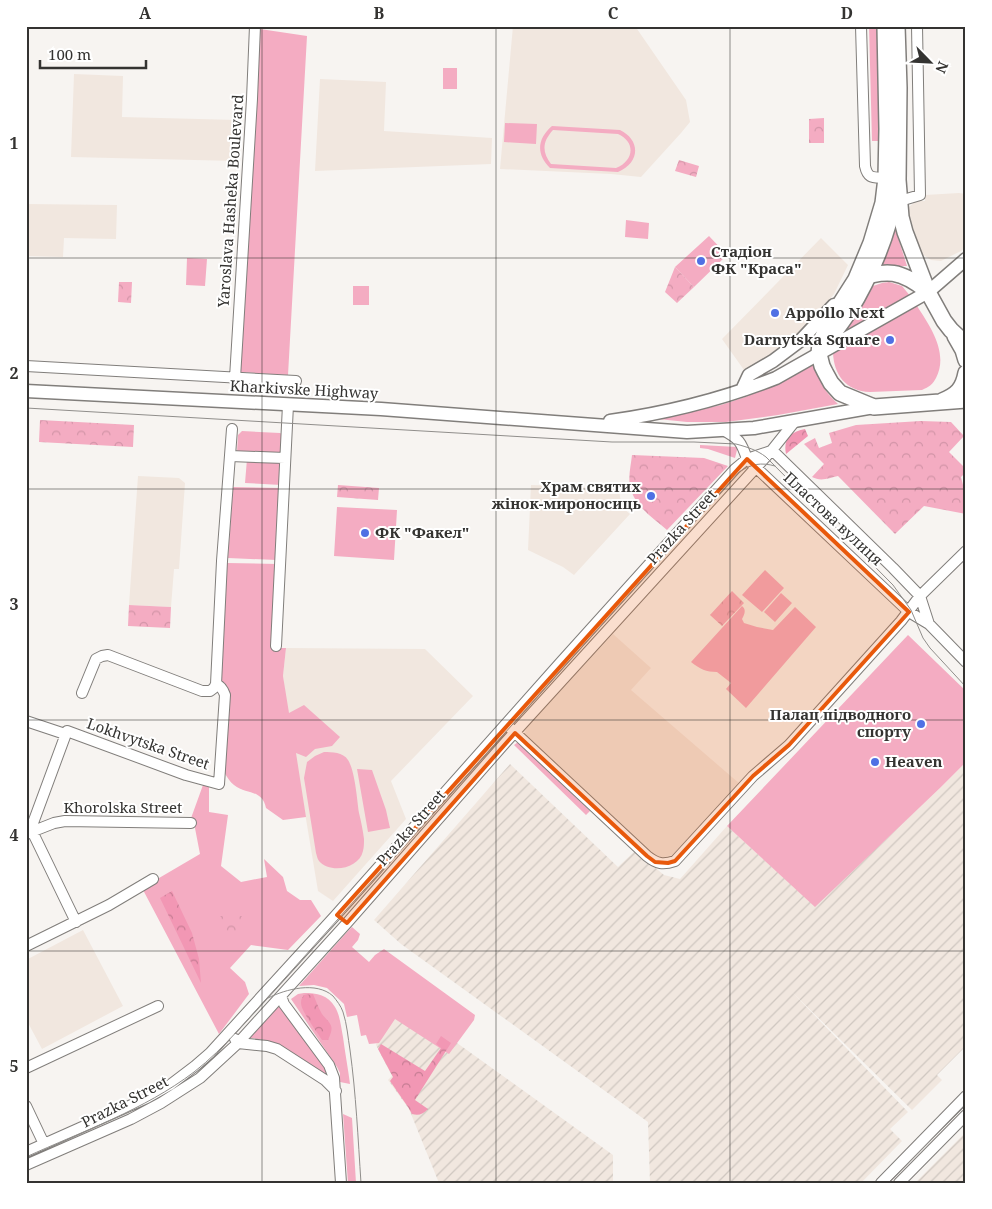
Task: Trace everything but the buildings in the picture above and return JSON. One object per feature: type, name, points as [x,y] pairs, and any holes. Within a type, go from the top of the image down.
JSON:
[{"type":"highway","points":[[885,26],[887,129],[892,179],[900,201],[901,217],[923,282],[944,321],[963,350],[966,360]]},
{"type":"highway","points":[[898,26],[899,97],[892,179],[882,203],[863,276],[827,327],[820,343],[819,354],[828,378],[840,393],[874,407],[966,400]]},
{"type":"highway","points":[[863,276],[887,272],[898,274],[915,281],[928,292]]},
{"type":"highway","points":[[951,330],[966,344]]},
{"type":"highway","points":[[941,402],[957,393],[961,388],[966,373]]},
{"type":"main road","name":"Kharkivske Highway","points":[[580,424],[608,422],[655,414],[723,397],[776,378],[928,292],[966,259]]},
{"type":"main road","points":[[742,390],[749,375],[773,361],[801,340],[863,276]]},
{"type":"main road","name":"Kharkivske Highway","points":[[26,392],[381,409],[687,432],[754,428],[796,420]]},
{"type":"main road","points":[[796,420],[874,407]]},
{"type":"street","name":"Yaroslava Hasheka Boulevard","points":[[235,378],[256,26]]},
{"type":"street","points":[[861,26],[866,174],[870,177],[892,179]]},
{"type":"street","points":[[900,201],[920,195],[917,26]]},
{"type":"street","name":"Kharkivske Highway","points":[[26,366],[296,381]]},
{"type":"street","points":[[276,646],[288,405]]},
{"type":"street","name":"Prazka Street","points":[[26,1165],[161,1104],[200,1078],[238,1042],[347,923],[515,732],[756,468],[796,420]]},
{"type":"street","points":[[82,693],[96,658],[108,655],[202,691],[210,691],[214,688],[216,684],[222,561],[232,429]]},
{"type":"street","name":"Пластова вулиця","points":[[723,430],[739,441],[747,459],[756,468],[909,612],[929,624],[966,662]]},
{"type":"street","name":"Prazka Street","points":[[26,1152],[124,1109],[162,1090],[210,1053],[736,469],[747,459],[772,450]]},
{"type":"street","name":"Пластова вулиця","points":[[772,450],[894,568],[920,596],[929,624]]},
{"type":"street","points":[[230,456],[285,458]]},
{"type":"street","points":[[505,724],[647,856],[655,862],[668,863],[675,860],[753,776],[789,745],[909,612],[920,596],[966,551]]},
{"type":"street","name":"Lokhvytska Street","points":[[26,721],[66,733],[186,776],[219,784],[225,695],[224,690],[216,684]]},
{"type":"street","points":[[66,733],[29,833],[76,922]]},
{"type":"street","name":"Khorolska Street","points":[[29,833],[54,823],[65,821],[191,823]]},
{"type":"street","points":[[26,946],[109,905],[153,879]]},
{"type":"street","points":[[336,915],[347,923]]},
{"type":"street","points":[[281,996],[284,1004],[329,1065],[334,1078],[341,1183]]},
{"type":"street","points":[[26,1068],[158,1006]]},
{"type":"street","points":[[228,1034],[238,1042],[277,1049],[325,1080],[336,1091]]},
{"type":"street","points":[[881,1183],[966,1096]]},
{"type":"street","points":[[26,1106],[44,1144]]},
{"type":"street","points":[[899,1183],[966,1115]]},
{"type":"highlighted area","points":[[747,459],[909,612],[789,745],[753,776],[675,861],[668,863],[655,862],[647,856],[515,733],[347,923],[337,915]]},
{"type":"shaded area","points":[[513,26],[635,26],[686,100],[690,122],[641,177],[500,169]]},
{"type":"shaded area","points":[[74,74],[123,76],[122,117],[237,120],[236,161],[71,157]]},
{"type":"shaded area","points":[[320,79],[386,82],[384,131],[492,138],[491,164],[315,171]]},
{"type":"shaded area","points":[[966,194],[966,247],[941,261],[931,260],[922,254],[908,213],[909,207],[916,201],[925,201],[925,195]]},
{"type":"shaded area","points":[[26,204],[117,205],[116,239],[64,238],[63,257],[26,256]]},
{"type":"shaded area","points":[[821,238],[848,265],[834,294],[807,327],[767,358],[744,370],[722,339]]},
{"type":"shaded area","points":[[138,476],[179,478],[185,483],[179,569],[174,569],[171,607],[129,605]]},
{"type":"shaded area","points":[[531,485],[619,488],[623,508],[630,514],[574,575],[563,567],[528,550]]},
{"type":"shaded area","points":[[613,634],[651,668],[631,690],[740,784],[672,855],[660,858],[651,854],[525,739],[526,727]]},
{"type":"shaded area","points":[[286,648],[425,649],[473,696],[391,781],[406,819],[333,901],[318,891],[285,693],[283,676]]},
{"type":"shaded area","points":[[966,762],[966,1046],[937,1075],[942,1080],[912,1110],[792,992],[908,1112],[890,1129],[902,1141],[861,1183],[711,1183],[691,1181],[690,1183],[650,1183],[648,1122],[401,944],[374,920],[510,764],[618,867],[635,851],[664,875],[680,879],[727,826],[815,906]]},
{"type":"shaded area","points":[[83,930],[123,1006],[42,1049],[26,1019],[26,960]]},
{"type":"shaded area","points":[[392,1002],[457,1043],[613,1155],[613,1183],[439,1183],[409,1109],[388,1080],[392,1076],[376,1045]]},
{"type":"shaded area","points":[[966,1132],[966,1183],[915,1183]]},
{"type":"green space","points":[[869,26],[877,26],[880,141],[872,141]]},
{"type":"green space","points":[[260,29],[307,36],[288,375],[239,372]]},
{"type":"green space","points":[[443,68],[457,68],[457,89],[443,89]]},
{"type":"green space","points":[[824,118],[824,143],[809,143],[809,119]]},
{"type":"green space","points":[[505,123],[537,124],[536,144],[504,142]]},
{"type":"green space","points":[[552,126],[620,130],[632,140],[635,151],[634,157],[631,163],[618,172],[550,168],[542,157],[540,147],[543,136]],"holes":[[[553,130],[618,134],[628,142],[630,151],[626,161],[616,168],[551,164],[546,155],[545,143]]]},
{"type":"green space","points":[[679,160],[699,166],[696,177],[675,171]]},
{"type":"green space","points":[[626,220],[649,223],[648,239],[625,237]]},
{"type":"green space","points":[[895,228],[907,266],[881,266]]},
{"type":"green space","name":"Стадіон ФК \"Краса\"","points":[[709,236],[727,255],[694,287],[675,267]]},
{"type":"green space","points":[[187,258],[207,259],[205,286],[186,285]]},
{"type":"green space","points":[[675,267],[694,287],[677,303],[665,292]]},
{"type":"green space","points":[[119,282],[132,282],[131,303],[118,302]]},
{"type":"green space","points":[[889,282],[902,286],[911,297],[840,337],[857,315],[873,286]]},
{"type":"green space","points":[[353,286],[369,286],[369,305],[353,305]]},
{"type":"green space","points":[[917,306],[932,331],[939,350],[939,369],[932,384],[922,390],[870,392],[854,389],[848,385],[839,375],[833,353]]},
{"type":"green space","points":[[814,363],[823,385],[838,404],[726,422],[687,422],[658,419],[721,405],[745,397],[789,378]]},
{"type":"green space","points":[[40,420],[134,425],[133,447],[39,442]]},
{"type":"green space","points":[[921,421],[951,422],[964,436],[949,452],[966,469],[966,472],[961,477],[966,488],[966,514],[924,506],[895,534],[838,476],[828,479],[812,477],[824,464],[804,444],[815,438],[819,448],[832,443],[829,433],[856,425]]},
{"type":"green space","points":[[805,429],[808,436],[786,454],[785,449],[789,437],[795,432]]},
{"type":"green space","points":[[242,431],[280,433],[284,435],[283,452],[278,457],[237,452],[238,435]]},
{"type":"green space","points":[[700,445],[737,447],[735,458],[700,448]]},
{"type":"green space","points":[[632,455],[704,458],[728,466],[667,530],[640,506],[632,493],[629,478]]},
{"type":"green space","points":[[247,459],[278,461],[282,465],[281,485],[245,483]]},
{"type":"green space","points":[[338,485],[379,488],[378,500],[337,497]]},
{"type":"green space","points":[[233,487],[281,488],[277,560],[228,558]]},
{"type":"green space","name":"ФК \"Факел\"","points":[[337,507],[397,510],[394,560],[334,556]]},
{"type":"green space","points":[[227,563],[277,564],[277,648],[286,648],[283,676],[289,713],[304,705],[340,737],[332,746],[315,749],[306,757],[296,753],[306,817],[283,820],[266,808],[258,795],[234,785],[224,772],[227,693],[218,679]]},
{"type":"green space","points":[[765,570],[784,588],[762,612],[742,595]]},
{"type":"green space","points":[[732,591],[744,603],[722,626],[710,615]]},
{"type":"green space","points":[[781,593],[792,603],[775,622],[764,612]]},
{"type":"green space","points":[[129,605],[171,607],[170,628],[128,626]]},
{"type":"green space","points":[[742,606],[745,611],[742,619],[744,623],[757,627],[773,630],[795,607],[816,627],[746,708],[726,689],[731,683],[717,672],[703,670],[691,662]]},
{"type":"green space","points":[[908,635],[966,691],[966,762],[815,907],[727,826]]},
{"type":"green space","points":[[518,742],[590,811],[586,815],[514,745]]},
{"type":"green space","points":[[324,752],[337,753],[346,757],[355,785],[364,848],[356,862],[344,868],[324,865],[317,858],[316,853],[304,778],[307,762]]},
{"type":"green space","points":[[357,769],[372,770],[386,810],[390,828],[368,832]]},
{"type":"green space","points":[[203,785],[209,787],[209,812],[228,815],[221,866],[241,882],[267,877],[264,859],[283,877],[287,891],[300,900],[311,900],[321,916],[288,950],[251,945],[230,968],[245,982],[249,994],[219,1034],[142,888],[200,854],[194,823],[190,821]]},
{"type":"green space","points":[[172,891],[192,933],[199,959],[201,983],[160,898]]},
{"type":"green space","points":[[220,916],[242,916],[242,933],[219,933]]},
{"type":"green space","points":[[352,927],[360,934],[352,947],[369,962],[384,949],[475,1015],[474,1020],[449,1054],[395,1019],[379,1043],[369,1044],[366,1035],[361,1036],[357,1015],[347,1017],[344,1004],[327,988],[314,985],[299,986]]},
{"type":"green space","points":[[298,994],[318,994],[326,997],[337,1010],[350,1084],[340,1082],[340,1073],[337,1067],[291,999]]},
{"type":"green space","points":[[313,994],[322,1014],[332,1028],[328,1040],[322,1040],[302,1007],[301,1000],[304,995]]},
{"type":"green space","points":[[279,1005],[330,1077],[278,1044],[250,1038]]},
{"type":"green space","points":[[441,1036],[451,1043],[415,1100],[428,1109],[421,1114],[412,1114],[390,1081],[393,1077],[378,1049],[381,1044],[425,1071],[441,1048],[436,1044]]},
{"type":"green space","points":[[343,1114],[352,1118],[356,1183],[348,1183]]},
{"type":"tram line","points":[[26,408],[612,442],[694,442],[744,446],[766,457],[893,585],[911,610],[923,638],[930,648],[966,687]]},
{"type":"tram line","points":[[26,1157],[113,1119],[155,1098],[194,1072],[216,1053],[739,472],[756,464],[775,466]]},
{"type":"tram line","points":[[268,998],[292,989],[318,989],[326,991],[333,996],[341,1008],[346,1026],[352,1067],[361,1183]]},
{"type":"tram line","points":[[888,1183],[966,1105]]},
{"type":"place","name":"Стадіон ФК \"Краса\"","points":[[701,261]]},
{"type":"place","name":"Appollo Next","points":[[775,313]]},
{"type":"place","name":"Darnytska Square","points":[[890,340]]},
{"type":"place","name":"Храм святих жінок-мироносиць","points":[[651,496]]},
{"type":"place","name":"ФК \"Факел\"","points":[[365,533]]},
{"type":"place","name":"Палац підводного спорту","points":[[921,724]]},
{"type":"place","name":"Heaven","points":[[875,762]]}]
